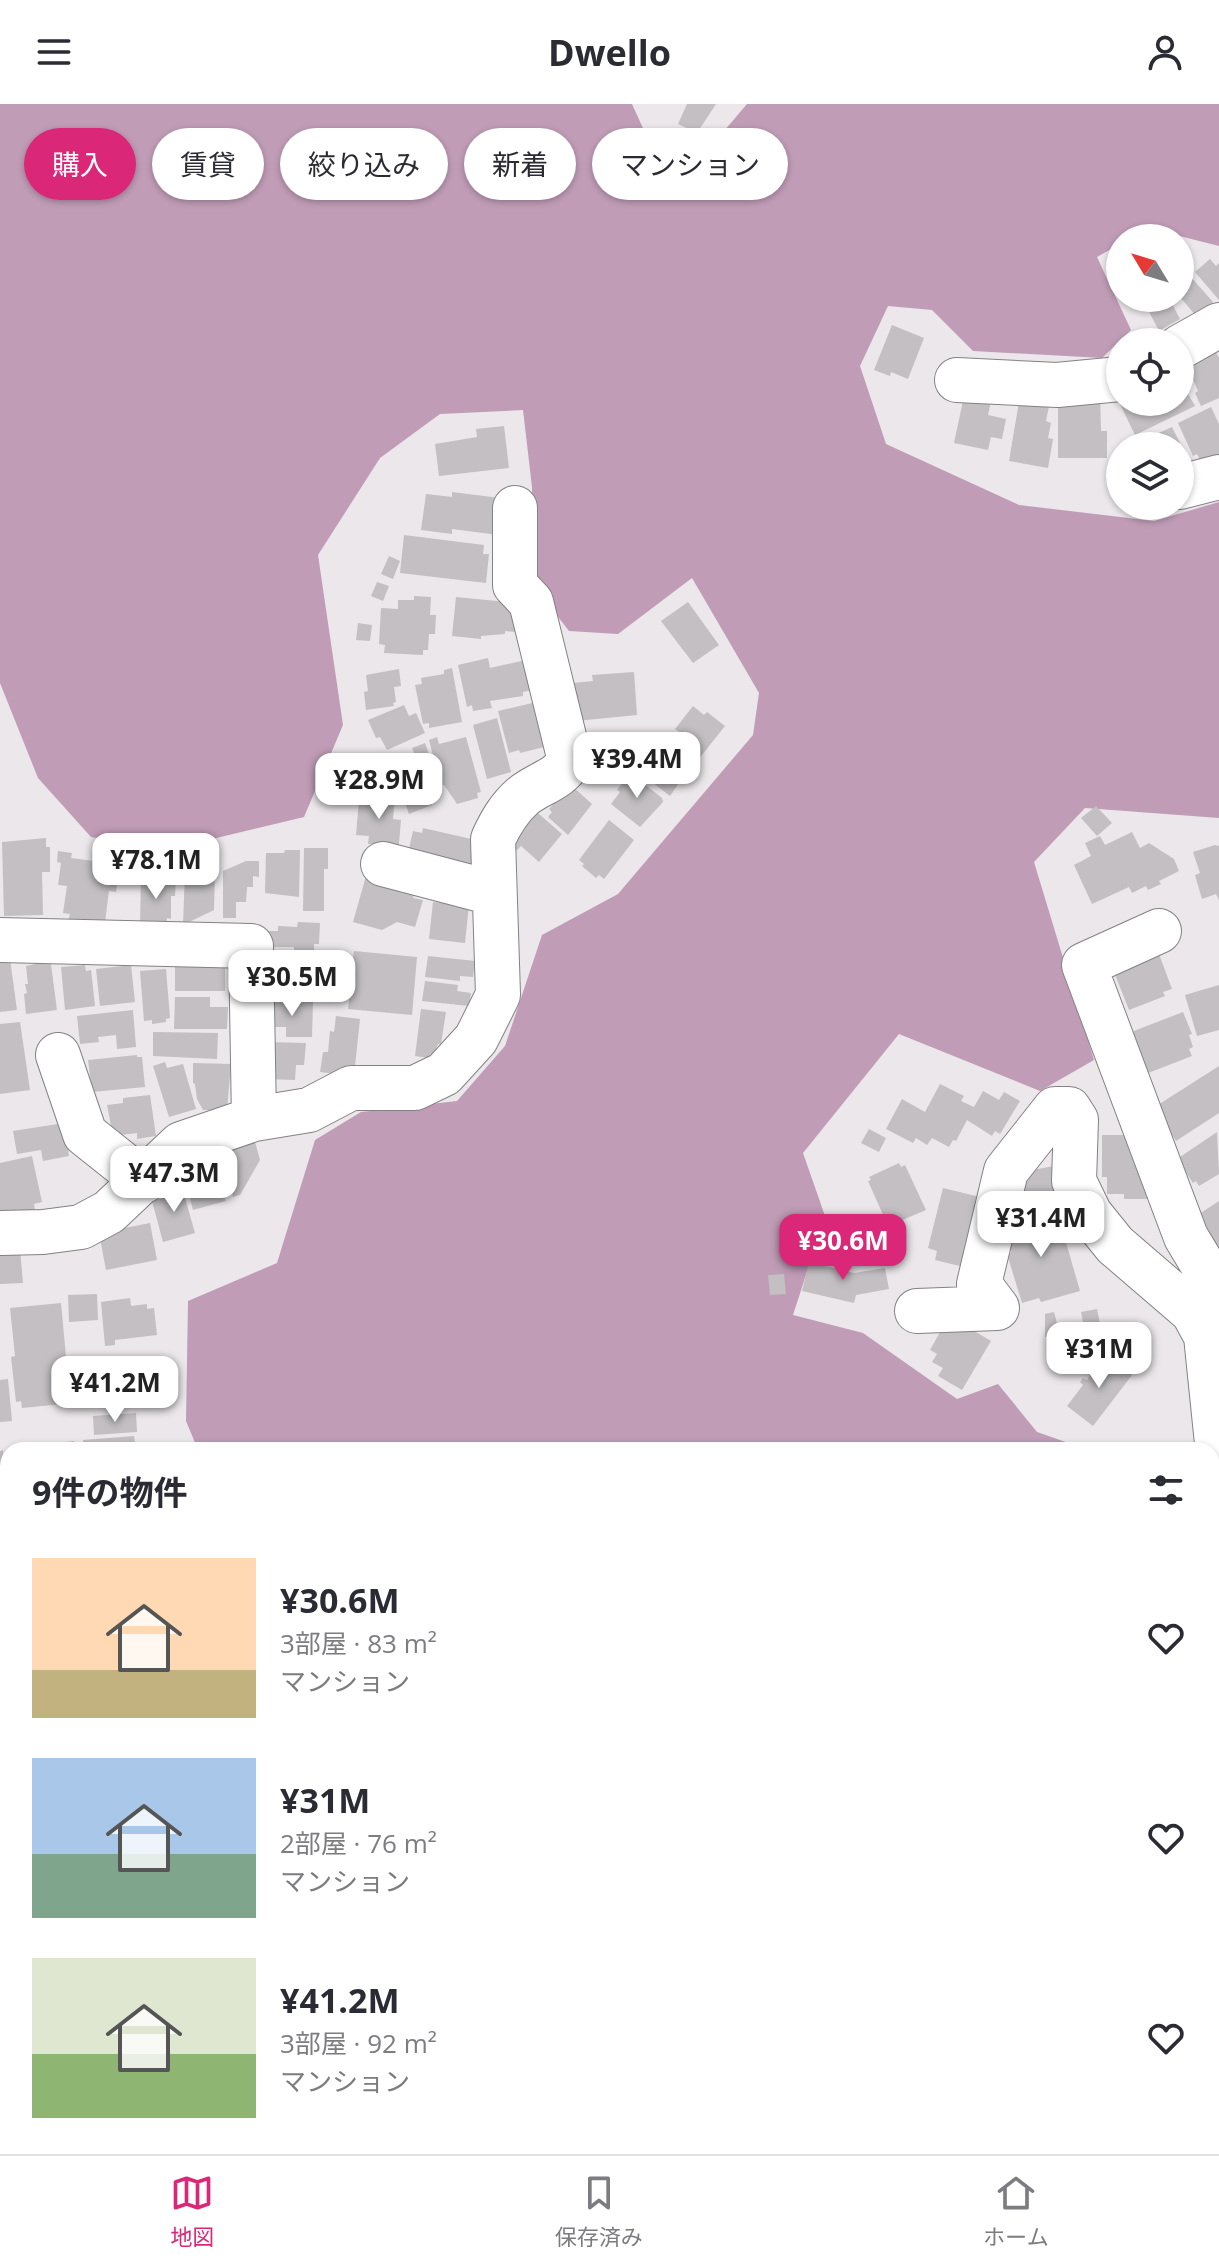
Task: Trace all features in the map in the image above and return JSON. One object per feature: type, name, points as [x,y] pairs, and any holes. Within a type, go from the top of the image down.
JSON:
[{"type":"street","points":[[1194,339],[1219,325]]},
{"type":"street","points":[[957,380],[1057,385],[1106,380]]},
{"type":"street","points":[[1194,483],[1219,477]]},
{"type":"street","points":[[0,1233],[81,1227],[109,1212],[181,1144],[254,1119],[309,1110],[351,1088],[415,1088],[444,1074],[476,1039],[498,995],[493,839],[503,816],[524,795],[564,773],[570,761],[531,602],[515,585],[515,508]]},
{"type":"street","points":[[383,864],[493,893]]},
{"type":"street","points":[[1159,931],[1084,965],[1186,1237],[1219,1292]]},
{"type":"street","points":[[0,940],[251,946],[254,1119]]},
{"type":"street","points":[[58,1055],[85,1134],[144,1181]]},
{"type":"street","points":[[917,1311],[997,1308],[979,1284],[1006,1171],[1055,1109],[1069,1109],[1076,1120],[1074,1181],[1090,1214],[1115,1245],[1193,1312],[1206,1336],[1217,1442]]},
{"type":"shaded area","points":[[0,104],[632,104],[643,128],[592,128],[592,200],[788,200],[788,128],[727,128],[747,104],[1219,104],[1219,246],[1194,240],[1194,224],[1106,224],[1106,252],[1097,257],[1106,276],[1106,312],[1123,312],[1130,328],[1106,328],[1106,354],[1102,358],[973,351],[932,310],[888,306],[860,366],[886,444],[1019,505],[1106,515],[1106,520],[1154,521],[1194,520],[1194,509],[1219,502],[1219,818],[1085,808],[1034,862],[1094,1060],[1040,1091],[899,1034],[803,1153],[825,1216],[793,1315],[863,1333],[957,1399],[998,1384],[1037,1432],[1066,1442],[195,1442],[186,1421],[188,1301],[277,1263],[315,1140],[361,1112],[457,1101],[505,1046],[542,935],[618,894],[753,735],[759,693],[692,578],[618,634],[569,631],[535,587],[532,487],[523,410],[440,414],[380,458],[318,555],[343,725],[304,817],[170,849],[91,837],[38,778],[0,683]]},
{"type":"building","points":[[687,104],[716,104],[700,128],[686,128],[678,124]]},
{"type":"building","points":[[1210,259],[1216,266],[1219,263],[1219,300],[1195,272]]},
{"type":"building","points":[[1194,281],[1213,302],[1197,317],[1193,312]]},
{"type":"building","points":[[1149,312],[1176,312],[1180,319],[1164,328],[1157,328]]},
{"type":"building","points":[[892,325],[924,338],[908,379],[891,372],[890,376],[874,370]]},
{"type":"building","points":[[1212,345],[1219,358],[1219,398],[1201,406],[1195,393],[1198,391],[1194,382],[1194,355]]},
{"type":"building","points":[[1058,394],[1100,394],[1101,431],[1107,431],[1106,458],[1058,458]]},
{"type":"building","points":[[964,396],[991,401],[988,415],[1006,419],[1002,439],[991,437],[988,450],[954,443]]},
{"type":"building","points":[[1020,396],[1050,401],[1046,421],[1051,423],[1048,438],[1053,439],[1048,468],[1009,461]]},
{"type":"building","points":[[1211,407],[1219,424],[1219,456],[1202,464],[1197,454],[1194,456],[1194,432],[1182,432],[1178,423]]},
{"type":"building","points":[[1126,416],[1174,416],[1141,432],[1134,432]]},
{"type":"building","points":[[504,426],[509,468],[439,476],[435,444],[477,437],[476,429]]},
{"type":"building","points":[[452,492],[500,498],[506,536],[452,529],[452,534],[421,530],[426,494],[452,497]]},
{"type":"building","points":[[404,535],[484,545],[483,554],[489,554],[486,583],[400,573]]},
{"type":"building","points":[[389,556],[400,561],[393,579],[381,574]]},
{"type":"building","points":[[377,582],[389,586],[383,601],[371,596]]},
{"type":"building","points":[[414,596],[431,597],[430,615],[436,615],[435,634],[429,634],[428,650],[423,650],[423,655],[384,653],[385,645],[379,644],[381,608],[398,609],[398,600],[414,600]]},
{"type":"building","points":[[456,597],[518,603],[515,632],[505,631],[505,634],[481,636],[481,639],[452,636]]},
{"type":"building","points":[[688,602],[719,645],[693,663],[661,621]]},
{"type":"building","points":[[358,623],[372,625],[370,641],[356,640]]},
{"type":"building","points":[[488,658],[490,668],[526,660],[532,690],[523,692],[523,696],[490,701],[492,708],[473,711],[472,705],[467,707],[458,665]]},
{"type":"building","points":[[452,668],[462,722],[429,728],[429,723],[423,724],[415,685],[422,684],[421,678],[444,674],[444,670]]},
{"type":"building","points":[[399,669],[401,686],[394,687],[394,706],[366,710],[366,675]]},
{"type":"building","points":[[634,672],[637,715],[576,721],[573,683],[593,681],[592,675]]},
{"type":"building","points":[[541,701],[552,745],[509,753],[498,711]]},
{"type":"building","points":[[404,705],[409,716],[416,713],[425,733],[387,750],[380,737],[376,738],[368,720]]},
{"type":"building","points":[[693,706],[725,726],[698,760],[676,742],[682,734],[675,729]]},
{"type":"building","points":[[497,718],[511,772],[487,779],[473,725]]},
{"type":"building","points":[[437,737],[439,744],[466,737],[481,792],[477,793],[478,798],[457,804],[444,785],[441,786],[429,740]]},
{"type":"building","points":[[425,743],[441,797],[430,801],[432,805],[409,814],[389,767],[416,758],[412,748]]},
{"type":"building","points":[[669,746],[692,764],[670,796],[639,772],[657,748],[663,754]]},
{"type":"building","points":[[630,773],[663,802],[640,827],[611,804]]},
{"type":"building","points":[[368,787],[387,788],[387,796],[395,797],[393,819],[401,820],[398,854],[374,852],[375,844],[368,844],[369,836],[356,835],[359,800],[367,801]]},
{"type":"building","points":[[573,787],[592,804],[568,835],[548,817],[552,812],[549,809]]},
{"type":"building","points":[[1096,806],[1112,823],[1097,836],[1081,818]]},
{"type":"building","points":[[532,808],[562,834],[539,862],[521,846],[516,851],[507,843]]},
{"type":"building","points":[[609,820],[634,840],[604,879],[599,875],[596,878],[579,860]]},
{"type":"building","points":[[423,828],[480,841],[472,877],[406,862],[413,831],[422,833]]},
{"type":"building","points":[[1132,832],[1140,848],[1149,843],[1174,859],[1179,871],[1148,890],[1146,886],[1132,893],[1129,887],[1092,904],[1074,865],[1091,856],[1085,843],[1100,836],[1105,845]]},
{"type":"building","points":[[46,838],[46,847],[50,847],[50,872],[42,872],[43,915],[4,916],[2,842]]},
{"type":"building","points":[[1219,846],[1219,900],[1216,894],[1202,899],[1195,875],[1200,873],[1193,852]]},
{"type":"building","points":[[304,848],[328,848],[328,869],[324,869],[324,911],[303,911]]},
{"type":"building","points":[[285,850],[300,850],[299,897],[265,893],[266,853],[284,853]]},
{"type":"building","points":[[58,851],[72,853],[71,858],[94,861],[93,867],[111,869],[109,877],[118,878],[116,892],[109,891],[105,922],[68,922],[70,914],[63,913],[67,886],[58,885],[61,863],[57,862]]},
{"type":"building","points":[[246,861],[259,861],[259,877],[253,876],[253,887],[247,887],[246,902],[236,902],[236,918],[223,918],[223,871]]},
{"type":"building","points":[[185,872],[215,873],[214,910],[183,925]]},
{"type":"building","points":[[366,876],[415,892],[413,898],[423,900],[415,927],[397,922],[382,930],[353,922]]},
{"type":"building","points":[[141,877],[176,878],[175,896],[171,896],[171,919],[167,918],[166,927],[140,926]]},
{"type":"building","points":[[433,902],[469,905],[465,943],[429,939]]},
{"type":"building","points":[[298,922],[320,923],[319,944],[314,944],[314,957],[294,956],[294,947],[267,947],[267,931],[278,931],[278,926],[297,927]]},
{"type":"building","points":[[354,951],[417,957],[412,1015],[348,1009]]},
{"type":"building","points":[[1159,954],[1172,989],[1163,992],[1165,996],[1129,1010],[1114,972]]},
{"type":"building","points":[[428,956],[475,961],[473,977],[460,976],[460,981],[425,977]]},
{"type":"building","points":[[50,957],[57,1010],[26,1014],[26,966],[35,964],[35,959]]},
{"type":"building","points":[[10,959],[17,1010],[0,1012],[0,961]]},
{"type":"building","points":[[175,960],[225,964],[225,991],[175,991]]},
{"type":"building","points":[[270,962],[315,962],[314,997],[288,997],[289,987],[269,987]]},
{"type":"building","points":[[85,965],[86,971],[91,970],[95,1006],[65,1010],[61,967]]},
{"type":"building","points":[[131,965],[135,1002],[100,1006],[96,969]]},
{"type":"building","points":[[166,969],[170,1018],[166,1022],[152,1024],[152,1020],[144,1021],[140,971]]},
{"type":"building","points":[[425,981],[458,985],[457,991],[471,993],[469,1006],[422,1001]]},
{"type":"building","points":[[1219,985],[1219,1030],[1197,1036],[1185,995]]},
{"type":"building","points":[[175,997],[210,997],[210,1007],[228,1007],[227,1029],[174,1029]]},
{"type":"building","points":[[267,1002],[313,1002],[312,1037],[286,1037],[286,1027],[267,1027]]},
{"type":"building","points":[[421,1009],[446,1012],[441,1044],[429,1058],[415,1056]]},
{"type":"building","points":[[133,1010],[136,1047],[117,1049],[116,1035],[98,1037],[99,1042],[80,1044],[77,1016]]},
{"type":"building","points":[[1183,1012],[1192,1034],[1189,1035],[1193,1047],[1189,1049],[1192,1056],[1138,1077],[1121,1036]]},
{"type":"building","points":[[336,1016],[360,1019],[355,1066],[347,1065],[346,1075],[320,1072],[323,1052],[328,1052],[330,1031],[334,1032]]},
{"type":"building","points":[[20,1022],[30,1090],[0,1094],[0,1024]]},
{"type":"building","points":[[153,1032],[218,1033],[217,1059],[153,1056]]},
{"type":"building","points":[[266,1042],[306,1043],[304,1065],[296,1065],[295,1080],[266,1079]]},
{"type":"building","points":[[142,1057],[145,1087],[92,1092],[88,1060]]},
{"type":"building","points":[[165,1062],[167,1068],[183,1064],[196,1109],[169,1117],[153,1066]]},
{"type":"building","points":[[193,1063],[231,1064],[227,1110],[203,1110],[193,1083]]},
{"type":"building","points":[[1219,1066],[1219,1113],[1176,1141],[1160,1116],[1150,1110]]},
{"type":"building","points":[[940,1084],[964,1096],[961,1101],[974,1107],[983,1091],[999,1100],[1004,1092],[1020,1101],[1000,1134],[995,1131],[992,1136],[967,1120],[956,1141],[953,1140],[949,1147],[932,1138],[927,1145],[916,1138],[913,1143],[886,1129],[902,1099],[925,1112]]},
{"type":"building","points":[[150,1095],[156,1136],[137,1139],[137,1133],[113,1136],[107,1105],[123,1103],[123,1098]]},
{"type":"building","points":[[64,1123],[69,1156],[43,1161],[41,1150],[17,1154],[13,1131]]},
{"type":"building","points":[[869,1129],[886,1138],[879,1152],[861,1143]]},
{"type":"building","points":[[1217,1132],[1219,1174],[1199,1186],[1196,1181],[1193,1183],[1177,1159]]},
{"type":"building","points":[[1102,1135],[1137,1135],[1151,1199],[1124,1199],[1124,1194],[1107,1194],[1107,1177],[1102,1177]]},
{"type":"building","points":[[254,1138],[260,1160],[240,1195],[233,1197],[218,1148]]},
{"type":"building","points":[[213,1152],[226,1201],[193,1210],[180,1161]]},
{"type":"building","points":[[32,1156],[42,1202],[34,1204],[35,1211],[0,1219],[0,1163]]},
{"type":"building","points":[[899,1163],[901,1167],[905,1165],[926,1210],[888,1226],[868,1181],[871,1180],[869,1177]]},
{"type":"building","points":[[1054,1166],[1052,1179],[1057,1208],[1023,1213],[1016,1173]]},
{"type":"building","points":[[180,1180],[195,1233],[163,1242],[152,1201],[170,1196],[166,1184]]},
{"type":"building","points":[[943,1188],[980,1197],[968,1268],[935,1260],[937,1251],[928,1248]]},
{"type":"building","points":[[1219,1201],[1219,1251],[1193,1218]]},
{"type":"building","points":[[1057,1211],[1080,1291],[1041,1302],[1039,1298],[1022,1303],[1007,1254],[1011,1253],[1006,1228]]},
{"type":"building","points":[[150,1223],[157,1260],[106,1270],[99,1233]]},
{"type":"building","points":[[20,1249],[23,1283],[0,1284],[0,1250]]},
{"type":"building","points":[[809,1262],[854,1273],[885,1268],[889,1289],[856,1295],[854,1303],[802,1291]]},
{"type":"building","points":[[784,1274],[786,1294],[770,1295],[768,1275]]},
{"type":"building","points":[[97,1294],[98,1320],[69,1322],[68,1295]]},
{"type":"building","points":[[130,1298],[131,1306],[147,1304],[147,1309],[154,1308],[157,1335],[115,1340],[115,1345],[105,1346],[101,1302]]},
{"type":"building","points":[[61,1303],[70,1400],[63,1401],[63,1404],[22,1408],[21,1401],[16,1402],[10,1308]]},
{"type":"building","points":[[1097,1309],[1100,1324],[1084,1327],[1081,1312]]},
{"type":"building","points":[[1054,1312],[1060,1335],[1045,1337],[1045,1314]]},
{"type":"building","points":[[949,1316],[991,1341],[962,1390],[938,1376],[943,1368],[932,1362],[937,1354],[930,1350]]},
{"type":"building","points":[[1106,1355],[1132,1375],[1093,1426],[1067,1406],[1083,1385],[1080,1382],[1083,1378],[1087,1380]]},
{"type":"building","points":[[8,1379],[12,1421],[0,1422],[0,1380]]},
{"type":"building","points":[[136,1413],[137,1432],[94,1435],[93,1416]]},
{"type":"building","points":[[134,1436],[135,1442],[83,1442]]}]
